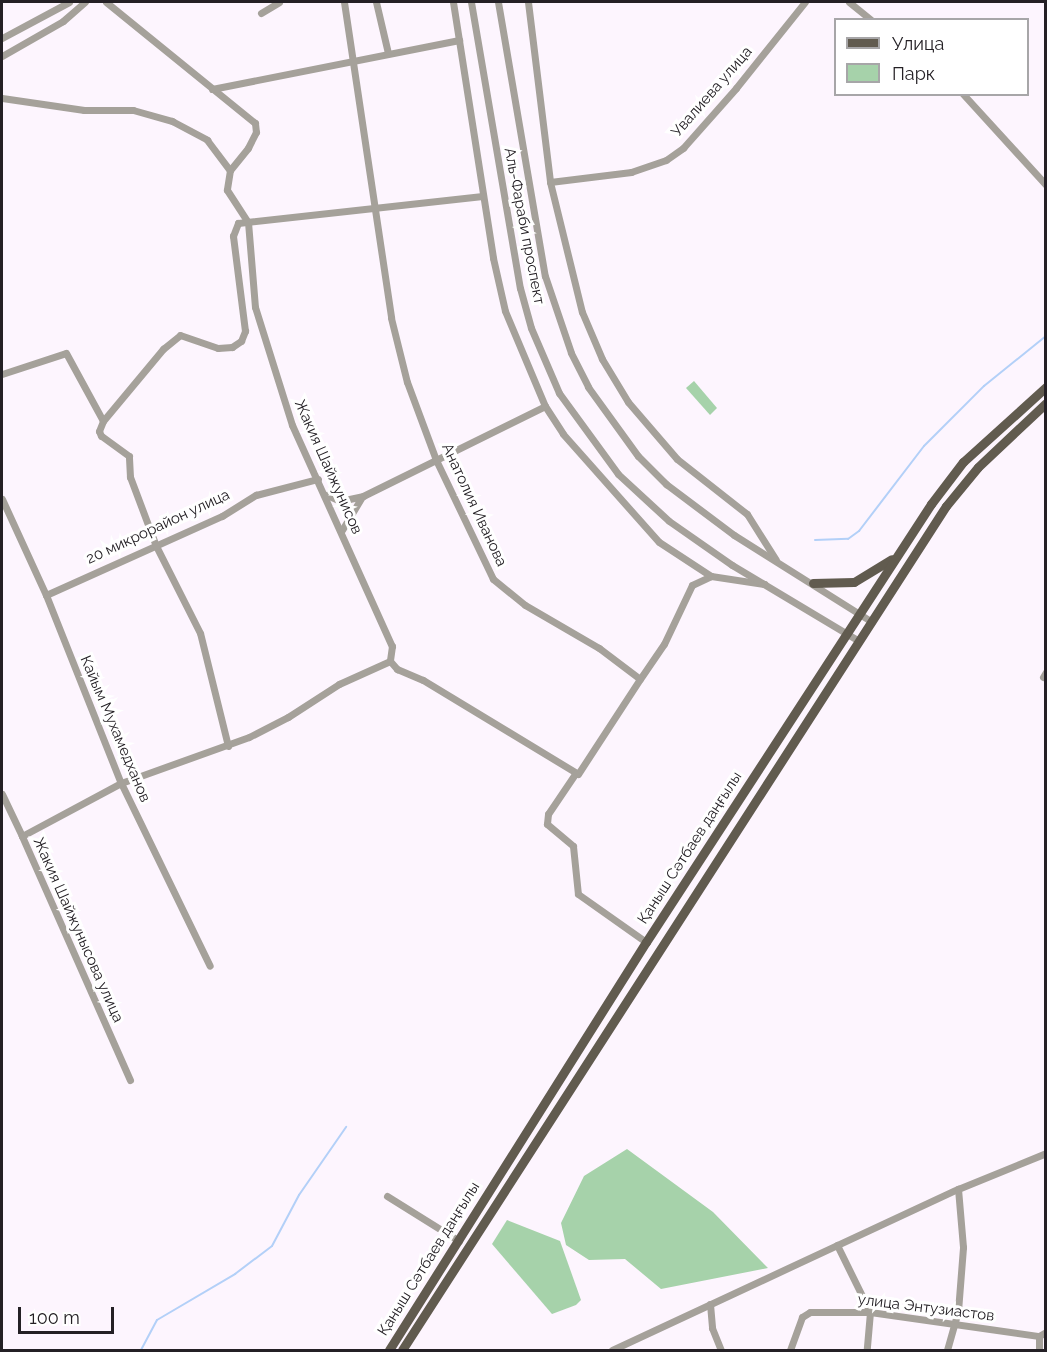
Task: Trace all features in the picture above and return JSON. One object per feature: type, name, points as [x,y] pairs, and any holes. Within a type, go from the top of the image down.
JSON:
[{"type":"main road","name":"Қаныш Сәтбаев даңғылы","points":[[389,1350],[646,942],[848,635],[897,556],[963,462],[1046,387]]},
{"type":"main road","name":"Қаныш Сәтбаев даңғылы","points":[[402,1350],[953,498],[1008,436],[1046,403]]},
{"type":"main road","points":[[813,583],[854,582],[897,556]]},
{"type":"street","points":[[2,38],[69,2]]},
{"type":"street","points":[[2,56],[63,21],[85,2]]},
{"type":"street","points":[[2,99],[84,110],[134,110],[172,121],[207,140],[230,170],[248,148],[256,132],[255,123],[233,101],[212,89],[106,2]]},
{"type":"street","points":[[261,12],[279,2]]},
{"type":"street","name":"Анатолия Иванова","points":[[344,2],[391,318],[407,382],[436,459],[494,579],[525,605],[599,648],[640,679]]},
{"type":"street","points":[[376,2],[388,53]]},
{"type":"street","points":[[453,2],[483,196],[505,311],[544,406],[635,519],[659,542],[711,576],[768,584]]},
{"type":"street","name":"Аль-Фараби проспект","points":[[471,2],[520,288],[531,328],[559,393],[596,448],[645,501],[699,544],[859,641]]},
{"type":"street","name":"Аль-Фараби проспект","points":[[498,2],[545,276],[571,354],[609,419],[638,456],[696,508],[872,622]]},
{"type":"street","points":[[528,2],[550,182],[582,312],[613,379],[677,459],[747,514],[777,562]]},
{"type":"street","name":"Увалиева улица","points":[[550,182],[631,172],[666,160],[683,148],[736,88],[805,2]]},
{"type":"street","points":[[849,2],[869,18]]},
{"type":"street","points":[[212,89],[352,59],[459,40]]},
{"type":"street","points":[[965,96],[1046,185]]},
{"type":"street","name":"Жакия Шайжунисов","points":[[230,170],[227,190],[248,222],[255,307],[292,425],[327,495],[392,646],[390,661]]},
{"type":"street","points":[[228,746],[200,633],[156,546],[130,477],[129,456],[101,436],[99,431],[103,421],[163,349],[180,335],[218,348],[232,348],[241,341],[245,331],[233,236],[238,223],[374,206],[483,196]]},
{"type":"street","points":[[2,374],[66,353],[103,421]]},
{"type":"street","points":[[327,495],[340,501],[363,496],[544,406]]},
{"type":"street","name":"20 микрорайон улица","points":[[46,595],[222,516],[256,495],[318,479]]},
{"type":"street","points":[[342,530],[363,496]]},
{"type":"street","name":"Кайым Мухамедханов","points":[[2,499],[46,595],[121,783],[210,966]]},
{"type":"street","points":[[646,942],[578,894],[573,846],[547,824],[548,814],[664,645],[692,585],[711,576]]},
{"type":"street","points":[[390,661],[397,669],[423,680],[576,774]]},
{"type":"street","name":"Жакия Шайжунысова улица","points":[[130,1080],[22,836],[121,783],[228,746],[288,717],[339,684],[390,661]]},
{"type":"street","points":[[2,794],[22,836]]},
{"type":"street","points":[[612,1350],[958,1188],[1046,1153]]},
{"type":"street","points":[[947,1350],[957,1311],[963,1247],[958,1188]]},
{"type":"street","points":[[387,1196],[459,1241]]},
{"type":"street","points":[[837,1245],[870,1312],[867,1350]]},
{"type":"street","points":[[710,1304],[712,1328],[721,1350]]},
{"type":"street","name":"улица Энтузиастов","points":[[790,1350],[802,1317],[810,1312],[870,1312],[1042,1334]]},
{"type":"street","points":[[1039,1350],[1042,1334]]},
{"type":"green space","points":[[694,381],[717,408],[710,415],[686,388]]},
{"type":"green space","points":[[627,1149],[713,1212],[768,1268],[661,1289],[625,1259],[589,1260],[566,1245],[561,1223],[584,1176]]},
{"type":"green space","points":[[507,1220],[560,1241],[581,1300],[576,1305],[552,1314],[492,1244]]},
{"type":"waterway","points":[[815,540],[848,539],[859,531],[924,446],[984,386],[1046,336]]},
{"type":"waterway","points":[[141,1350],[157,1320],[235,1274],[272,1246],[299,1195],[346,1127]]}]
